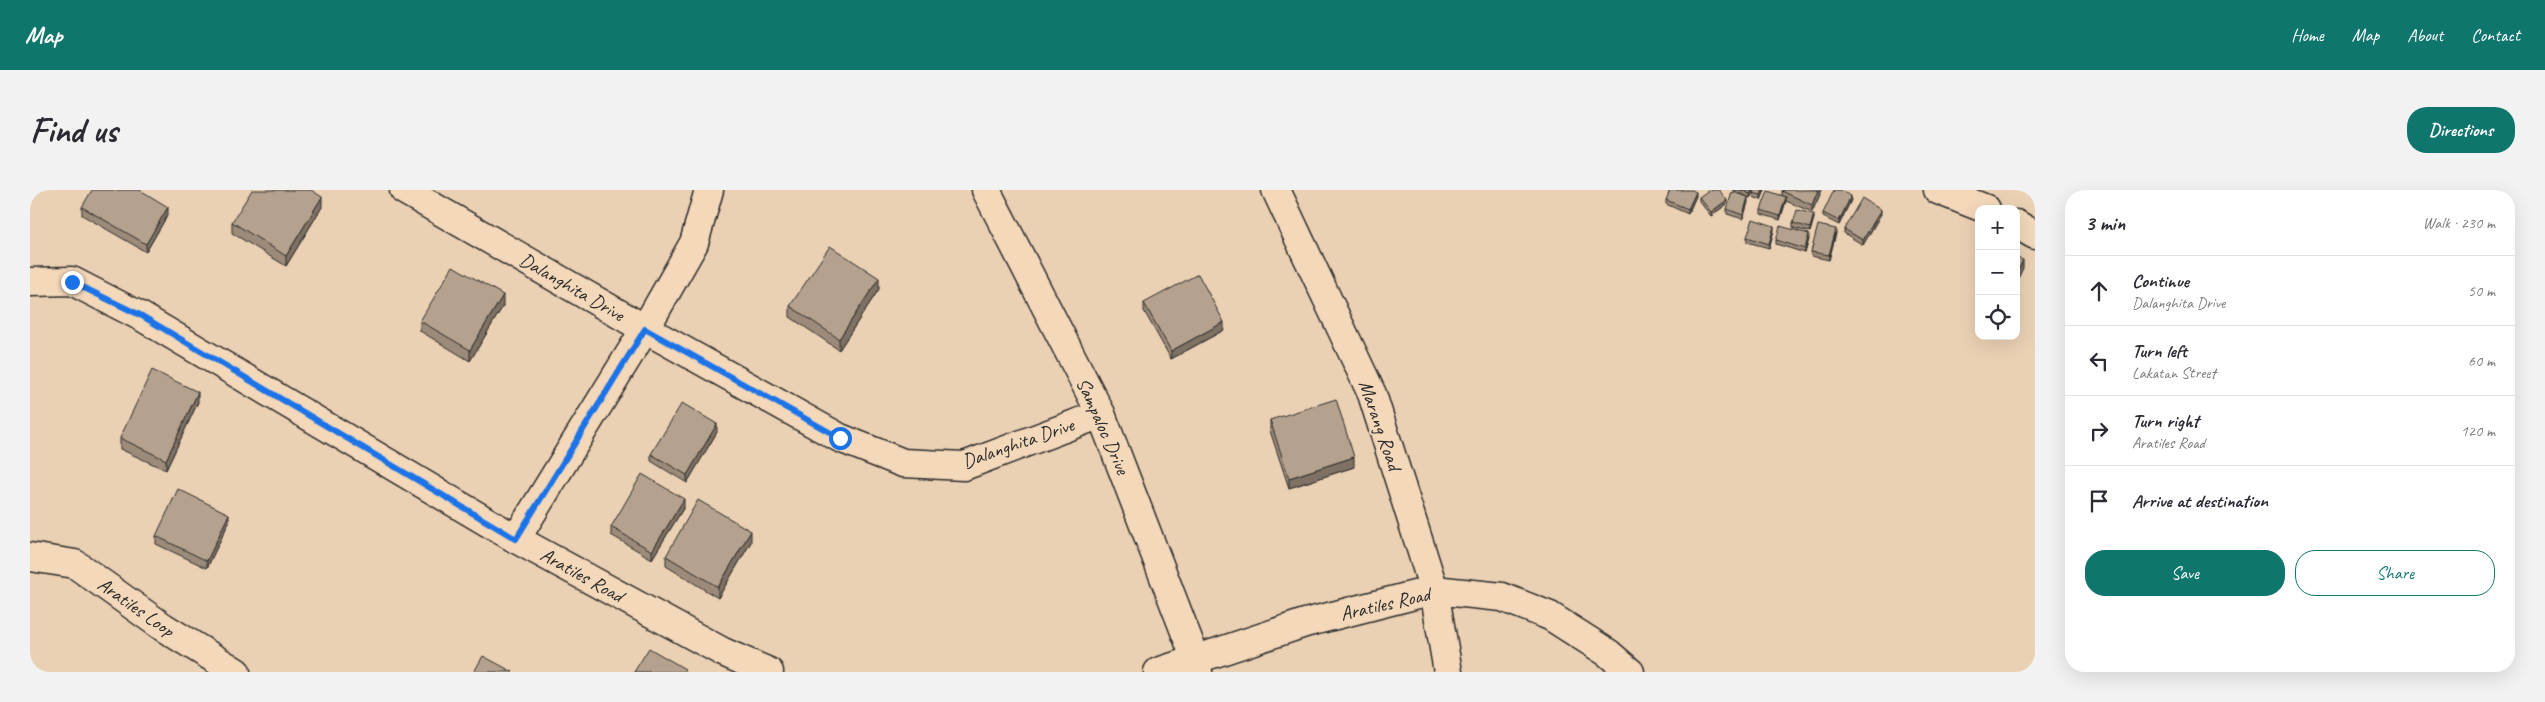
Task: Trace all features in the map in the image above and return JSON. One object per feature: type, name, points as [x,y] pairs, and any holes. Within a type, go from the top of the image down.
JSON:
[{"type":"street","name":"Dalanghita Drive","points":[[404,190],[645,329],[840,438],[903,463],[964,466],[1101,414]]},
{"type":"street","points":[[516,539],[645,329],[694,243],[710,190]]},
{"type":"street","name":"Sampaloc Drive","points":[[986,190],[1101,414],[1197,666]]},
{"type":"street","name":"Marang Road","points":[[1276,190],[1372,394],[1434,590],[1448,672]]},
{"type":"street","points":[[1938,190],[1976,205]]},
{"type":"street","points":[[2020,226],[2035,235]]},
{"type":"street","name":"Aratiles Road","points":[[30,282],[72,282],[142,316],[516,539],[723,652],[769,672]]},
{"type":"street","name":"Aratiles Loop","points":[[30,557],[75,564],[163,627],[236,672]]},
{"type":"street","name":"Aratiles Road","points":[[1158,672],[1197,666],[1305,623],[1434,590],[1502,597],[1550,616],[1608,653],[1630,672]]},
{"type":"building","points":[[92,190],[140,190],[168,207],[146,244],[82,207]]},
{"type":"building","points":[[252,190],[311,190],[322,197],[286,256],[232,222]]},
{"type":"building","points":[[1670,190],[1692,190],[1696,192],[1688,209],[1666,200]]},
{"type":"building","points":[[1709,190],[1719,190],[1727,200],[1711,212],[1699,197]]},
{"type":"building","points":[[1741,190],[1752,190],[1750,194]]},
{"type":"building","points":[[1754,190],[1763,190],[1761,195],[1753,193]]},
{"type":"building","points":[[1783,190],[1818,190],[1812,205]]},
{"type":"building","points":[[1834,190],[1839,190],[1851,196],[1839,221],[1823,213]]},
{"type":"building","points":[[1768,191],[1786,197],[1780,216],[1761,210]]},
{"type":"building","points":[[1732,192],[1748,197],[1743,215],[1727,209]]},
{"type":"building","points":[[1862,198],[1881,210],[1863,240],[1844,229]]},
{"type":"building","points":[[1797,210],[1814,214],[1810,228],[1793,223]]},
{"type":"building","points":[[1753,219],[1774,226],[1769,244],[1747,237]]},
{"type":"building","points":[[1818,225],[1836,229],[1829,255],[1811,252]]},
{"type":"building","points":[[1780,226],[1809,234],[1805,249],[1776,240]]},
{"type":"building","points":[[830,246],[879,278],[839,339],[790,306]]},
{"type":"building","points":[[453,266],[503,295],[470,350],[420,321]]},
{"type":"building","points":[[1198,274],[1224,322],[1171,351],[1144,303]]},
{"type":"building","points":[[152,370],[198,392],[166,460],[120,438]]},
{"type":"building","points":[[1336,399],[1354,457],[1289,478],[1270,420]]},
{"type":"building","points":[[682,403],[717,424],[687,475],[651,454]]},
{"type":"building","points":[[642,474],[684,499],[652,551],[611,527]]},
{"type":"building","points":[[178,489],[229,514],[207,561],[156,536]]},
{"type":"building","points":[[698,500],[751,531],[718,587],[666,556]]},
{"type":"building","points":[[649,648],[685,669],[683,672],[634,672]]},
{"type":"building","points":[[483,656],[513,672],[474,672]]},
{"type":"route","points":[[72,282],[142,316],[516,539],[645,329],[840,438]]}]
